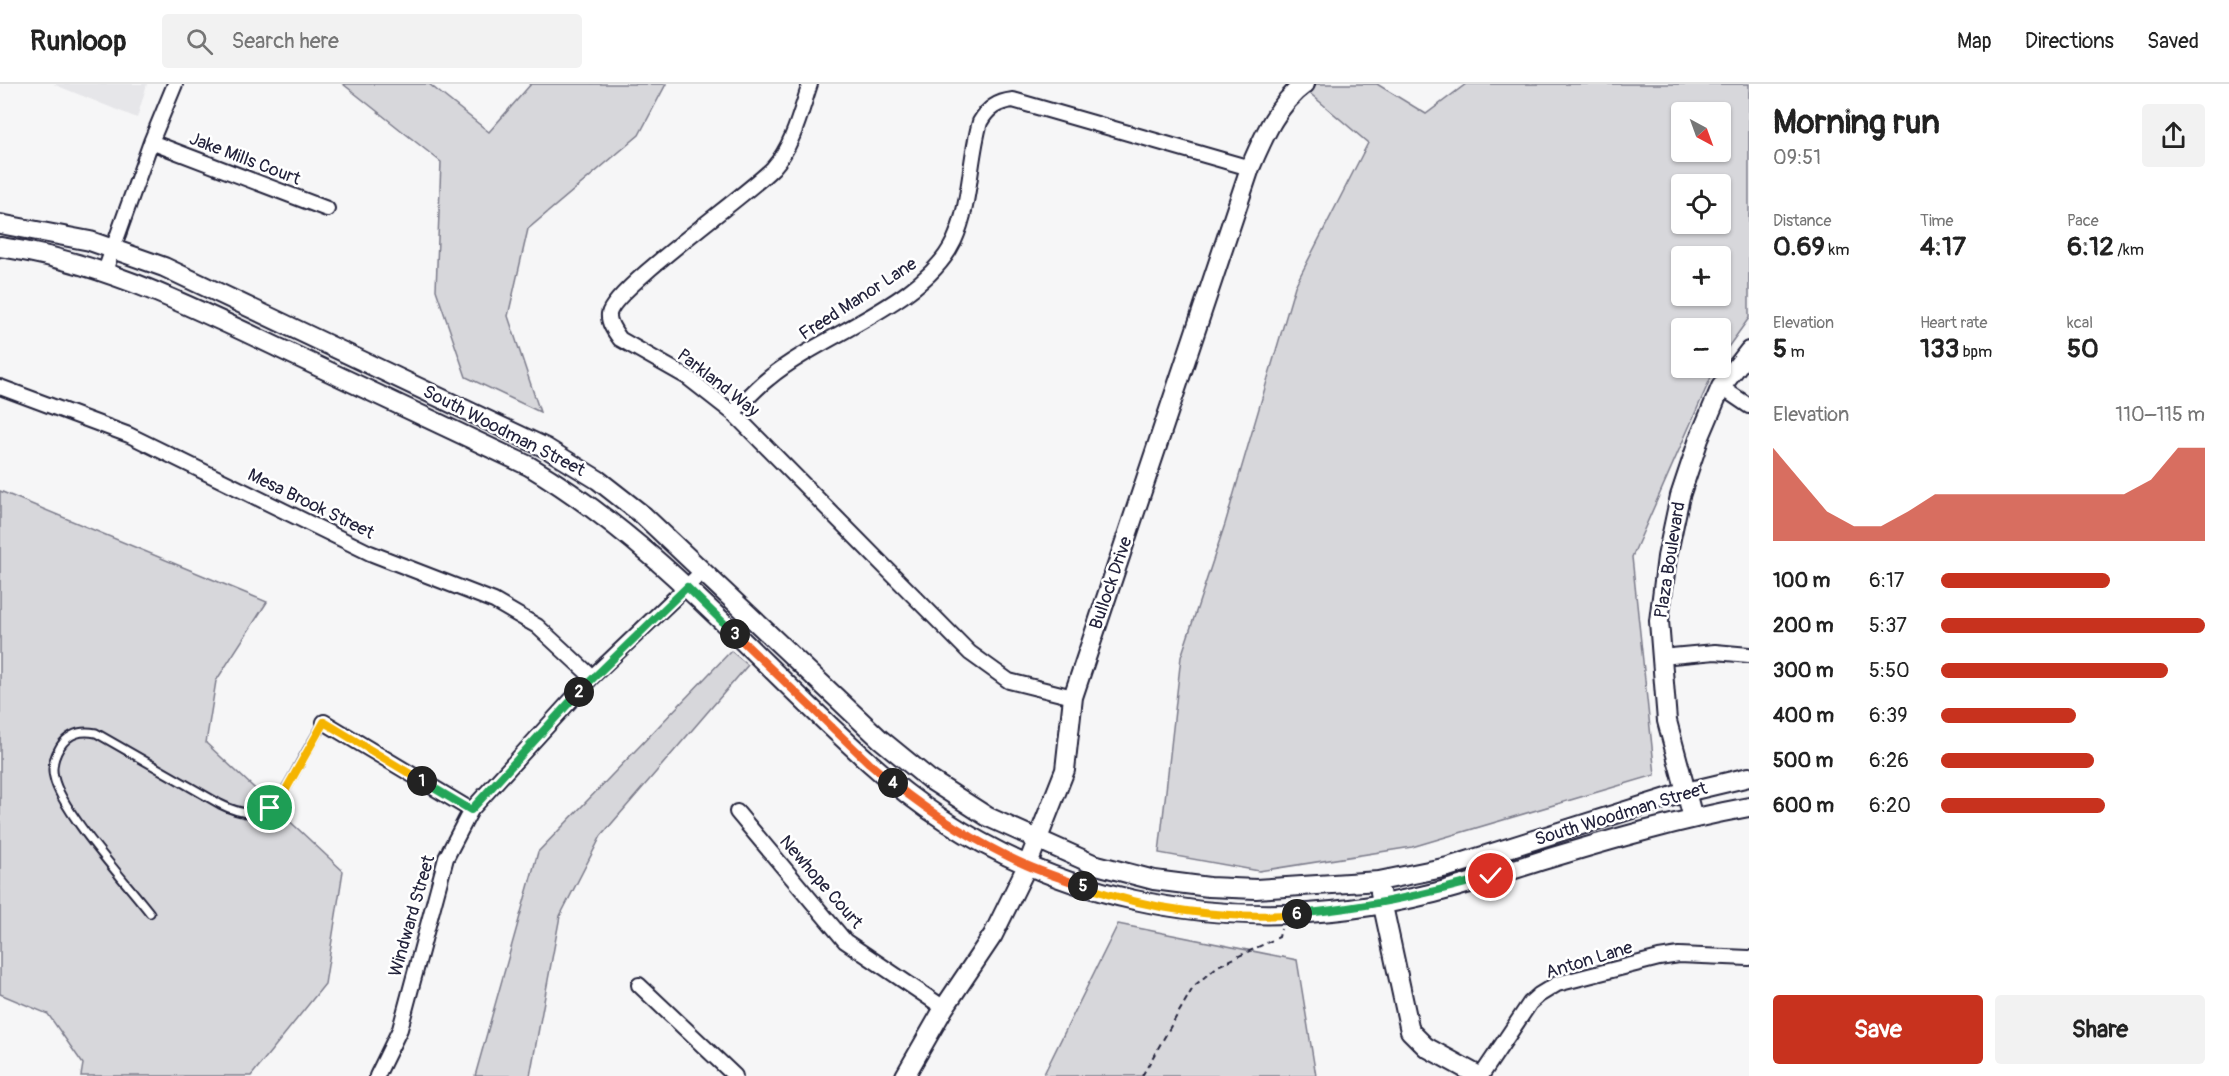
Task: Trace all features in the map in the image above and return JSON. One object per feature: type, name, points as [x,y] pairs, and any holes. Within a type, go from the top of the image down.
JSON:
[{"type":"main road","name":"Bullock Drive","points":[[905,1076],[944,1008],[993,935],[1038,840],[1065,770],[1073,697],[1250,168],[1269,126],[1280,110],[1305,84]]},
{"type":"main road","name":"South Woodman Street","points":[[0,224],[79,238],[164,267],[546,448],[598,480],[644,516],[880,739],[929,779],[988,817],[1102,866],[1154,880],[1209,887],[1256,889],[1379,881],[1448,867],[1686,792],[1749,777]]},
{"type":"main road","name":"South Woodman Street","points":[[0,247],[38,252],[105,271],[218,319],[529,466],[571,491],[615,523],[687,587],[869,763],[911,797],[966,833],[1027,866],[1091,889],[1154,905],[1219,914],[1285,915],[1381,904],[1435,893],[1693,818],[1749,807]]},
{"type":"main road","name":"Plaza Boulevard","points":[[1693,818],[1667,721],[1659,621],[1667,557],[1680,496],[1699,439],[1722,387],[1749,351]]},
{"type":"main road","points":[[1379,881],[1381,904],[1410,1031],[1426,1047],[1480,1076]]},
{"type":"street","points":[[105,271],[151,142],[175,84]]},
{"type":"street","name":"Parkland Way","points":[[810,84],[792,134],[775,166],[614,302],[609,315],[612,329],[620,339],[687,377],[734,413],[970,652],[1009,681],[1073,697]]},
{"type":"street","name":"Freed Manor Lane","points":[[734,413],[769,378],[908,292],[938,266],[952,244],[962,221],[980,122],[984,114],[997,104],[1012,100],[1250,168]]},
{"type":"street","name":"Jake Mills Court","points":[[151,142],[327,209]]},
{"type":"street","name":"Mesa Brook Street","points":[[0,387],[129,435],[370,553],[494,601],[537,626],[592,676]]},
{"type":"street","points":[[1722,387],[1749,406]]},
{"type":"street","name":"Windward Street","points":[[377,1076],[400,1029],[446,858],[471,810],[592,676],[703,571]]},
{"type":"street","points":[[1661,657],[1715,652],[1749,655]]},
{"type":"street","points":[[324,722],[471,810]]},
{"type":"street","name":"Newhope Court","points":[[737,812],[845,941],[944,1008]]},
{"type":"street","name":"Anton Lane","points":[[1480,1076],[1530,1003],[1557,984],[1679,955],[1749,958]]},
{"type":"street","points":[[639,985],[735,1076]]},
{"type":"lane","points":[[150,913],[76,818],[57,789],[52,765],[63,742],[72,734],[86,731],[96,733],[220,804],[232,810],[252,814],[261,813],[279,801],[324,722]]},
{"type":"path","points":[[1142,1076],[1194,986],[1218,966],[1278,937],[1285,915]]},
{"type":"shaded area","points":[[53,84],[147,84],[137,118]]},
{"type":"shaded area","points":[[343,84],[429,84],[489,132],[531,84],[666,84],[639,135],[528,229],[508,316],[540,412],[466,377],[436,290],[441,162]]},
{"type":"shaded area","points":[[1299,84],[1377,84],[1426,114],[1466,84],[1749,84],[1749,318],[1731,343],[1731,318],[1671,318],[1671,378],[1711,378],[1632,557],[1655,775],[1412,847],[1259,871],[1159,853],[1181,657],[1225,524],[1295,286],[1368,143]]},
{"type":"shaded area","points":[[0,491],[267,602],[216,681],[206,743],[343,871],[325,984],[251,1076],[81,1076],[83,1064],[48,1014],[0,994]]},
{"type":"shaded area","points":[[731,651],[748,665],[601,836],[560,916],[530,1076],[475,1076],[538,852]]},
{"type":"shaded area","points":[[1118,924],[1297,960],[1316,1076],[1043,1076]]},
{"type":"route","points":[[270,808],[279,801],[324,722],[471,810],[592,676],[687,587],[869,763],[911,797],[966,833],[1027,866],[1091,889],[1154,905],[1219,914],[1285,915],[1352,909],[1435,893],[1491,876]]}]
